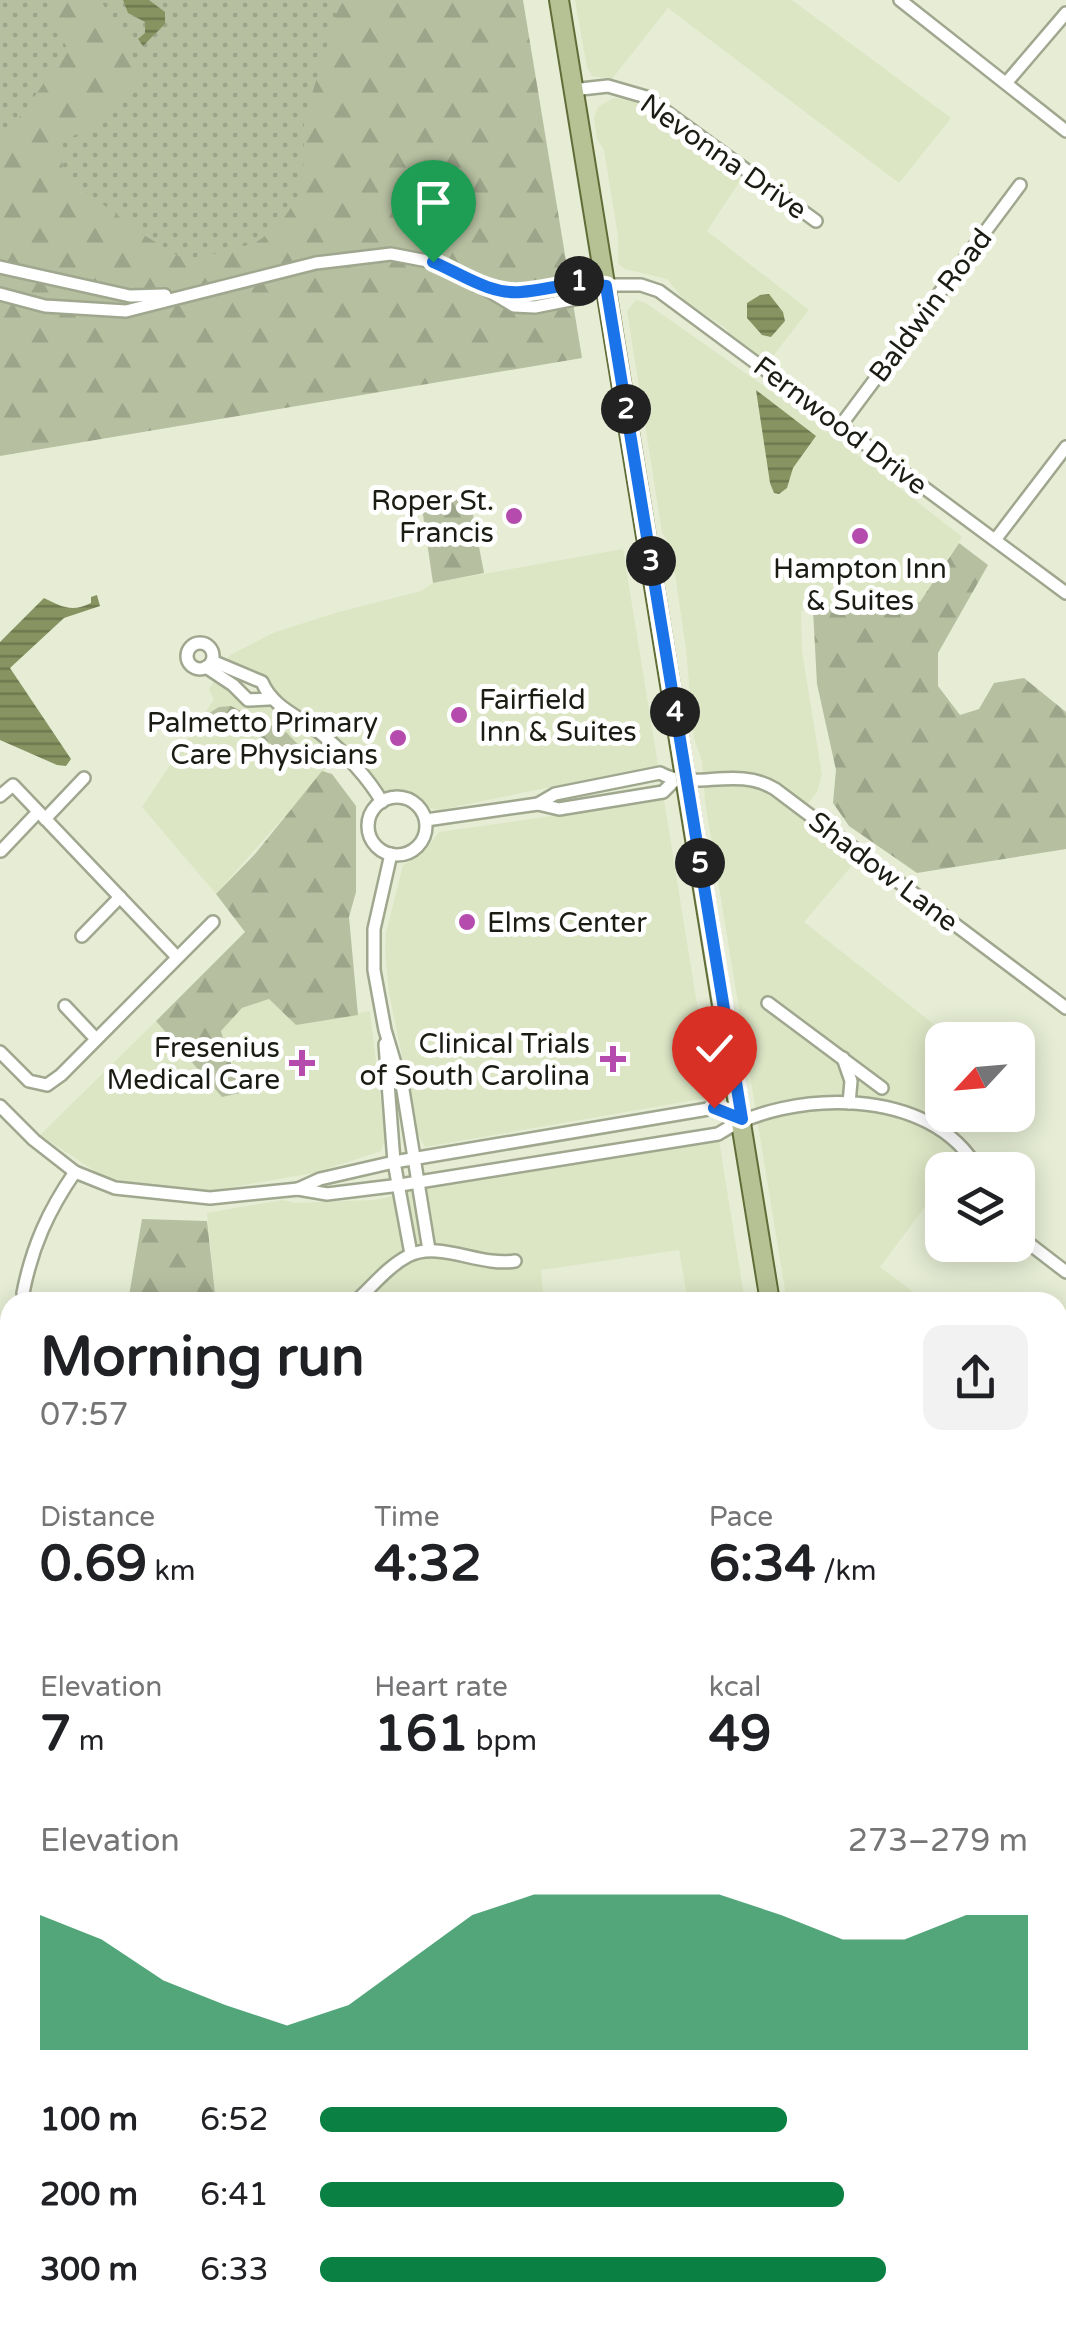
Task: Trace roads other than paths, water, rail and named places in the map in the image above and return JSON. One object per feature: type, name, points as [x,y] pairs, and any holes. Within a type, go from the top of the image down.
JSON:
[{"type":"main road","points":[[559,0],[680,780],[742,1119],[768,1292]]},
{"type":"street","points":[[900,0],[1066,131]]},
{"type":"street","points":[[1008,82],[1066,12]]},
{"type":"street","name":"Nevonna Drive","points":[[572,90],[608,86],[646,96],[816,222]]},
{"type":"street","name":"Baldwin Road","points":[[841,425],[1020,185]]},
{"type":"street","name":"Fernwood Drive","points":[[184,294],[316,263],[390,254],[433,262],[502,300],[524,306],[580,298],[606,286],[641,285],[659,291],[1066,593]]},
{"type":"street","points":[[0,267],[130,296],[184,294]]},
{"type":"street","points":[[0,294],[44,306],[89,311],[126,310],[184,294]]},
{"type":"street","points":[[996,540],[1066,448]]},
{"type":"street","points":[[269,699],[248,700],[208,664],[262,682],[269,699],[325,736],[382,802]]},
{"type":"street","name":"Shadow Lane","points":[[538,804],[555,794],[660,772],[680,780],[728,777],[764,782],[1066,1008]]},
{"type":"street","points":[[1,851],[84,778]]},
{"type":"street","points":[[426,820],[538,804],[559,808],[663,792],[680,780]]},
{"type":"street","points":[[0,796],[13,785],[178,957]]},
{"type":"street","points":[[400,798],[416,804],[426,820],[419,846],[403,854],[378,848],[370,832],[371,815],[382,802],[400,798]]},
{"type":"street","points":[[391,854],[374,929],[374,970],[385,1030],[403,1090],[429,1250]]},
{"type":"street","points":[[82,936],[120,897]]},
{"type":"street","points":[[0,1052],[29,1082],[47,1085],[212,922]]},
{"type":"street","points":[[768,1003],[882,1088]]},
{"type":"street","points":[[65,1006],[96,1039]]},
{"type":"street","points":[[385,1030],[394,1162],[411,1254]]},
{"type":"street","points":[[843,1058],[851,1082],[849,1102]]},
{"type":"street","points":[[0,1106],[34,1140],[75,1172],[115,1188],[210,1198],[298,1189],[327,1194],[417,1183],[718,1134],[742,1119],[849,1102],[881,1105],[927,1124],[965,1152]]},
{"type":"street","points":[[298,1189],[320,1179],[394,1162],[714,1108],[742,1119]]},
{"type":"street","points":[[22,1292],[30,1254],[42,1226],[75,1172]]},
{"type":"street","points":[[1035,1248],[1066,1272]]},
{"type":"street","points":[[366,1292],[394,1265],[411,1254],[429,1250],[490,1263],[515,1261]]},
{"type":"place","name":"Roper St. Francis","points":[[514,516]]},
{"type":"place","name":"Hampton Inn & Suites","points":[[860,536]]},
{"type":"place","name":"Fairfield Inn & Suites","points":[[459,715]]},
{"type":"place","name":"Palmetto Primary Care Physicians","points":[[398,738]]},
{"type":"place","name":"Elms Center","points":[[467,922]]},
{"type":"place","name":"Clinical Trials of South Carolina","points":[[613,1059]]},
{"type":"place","name":"Fresenius Medical Care","points":[[302,1063]]}]
